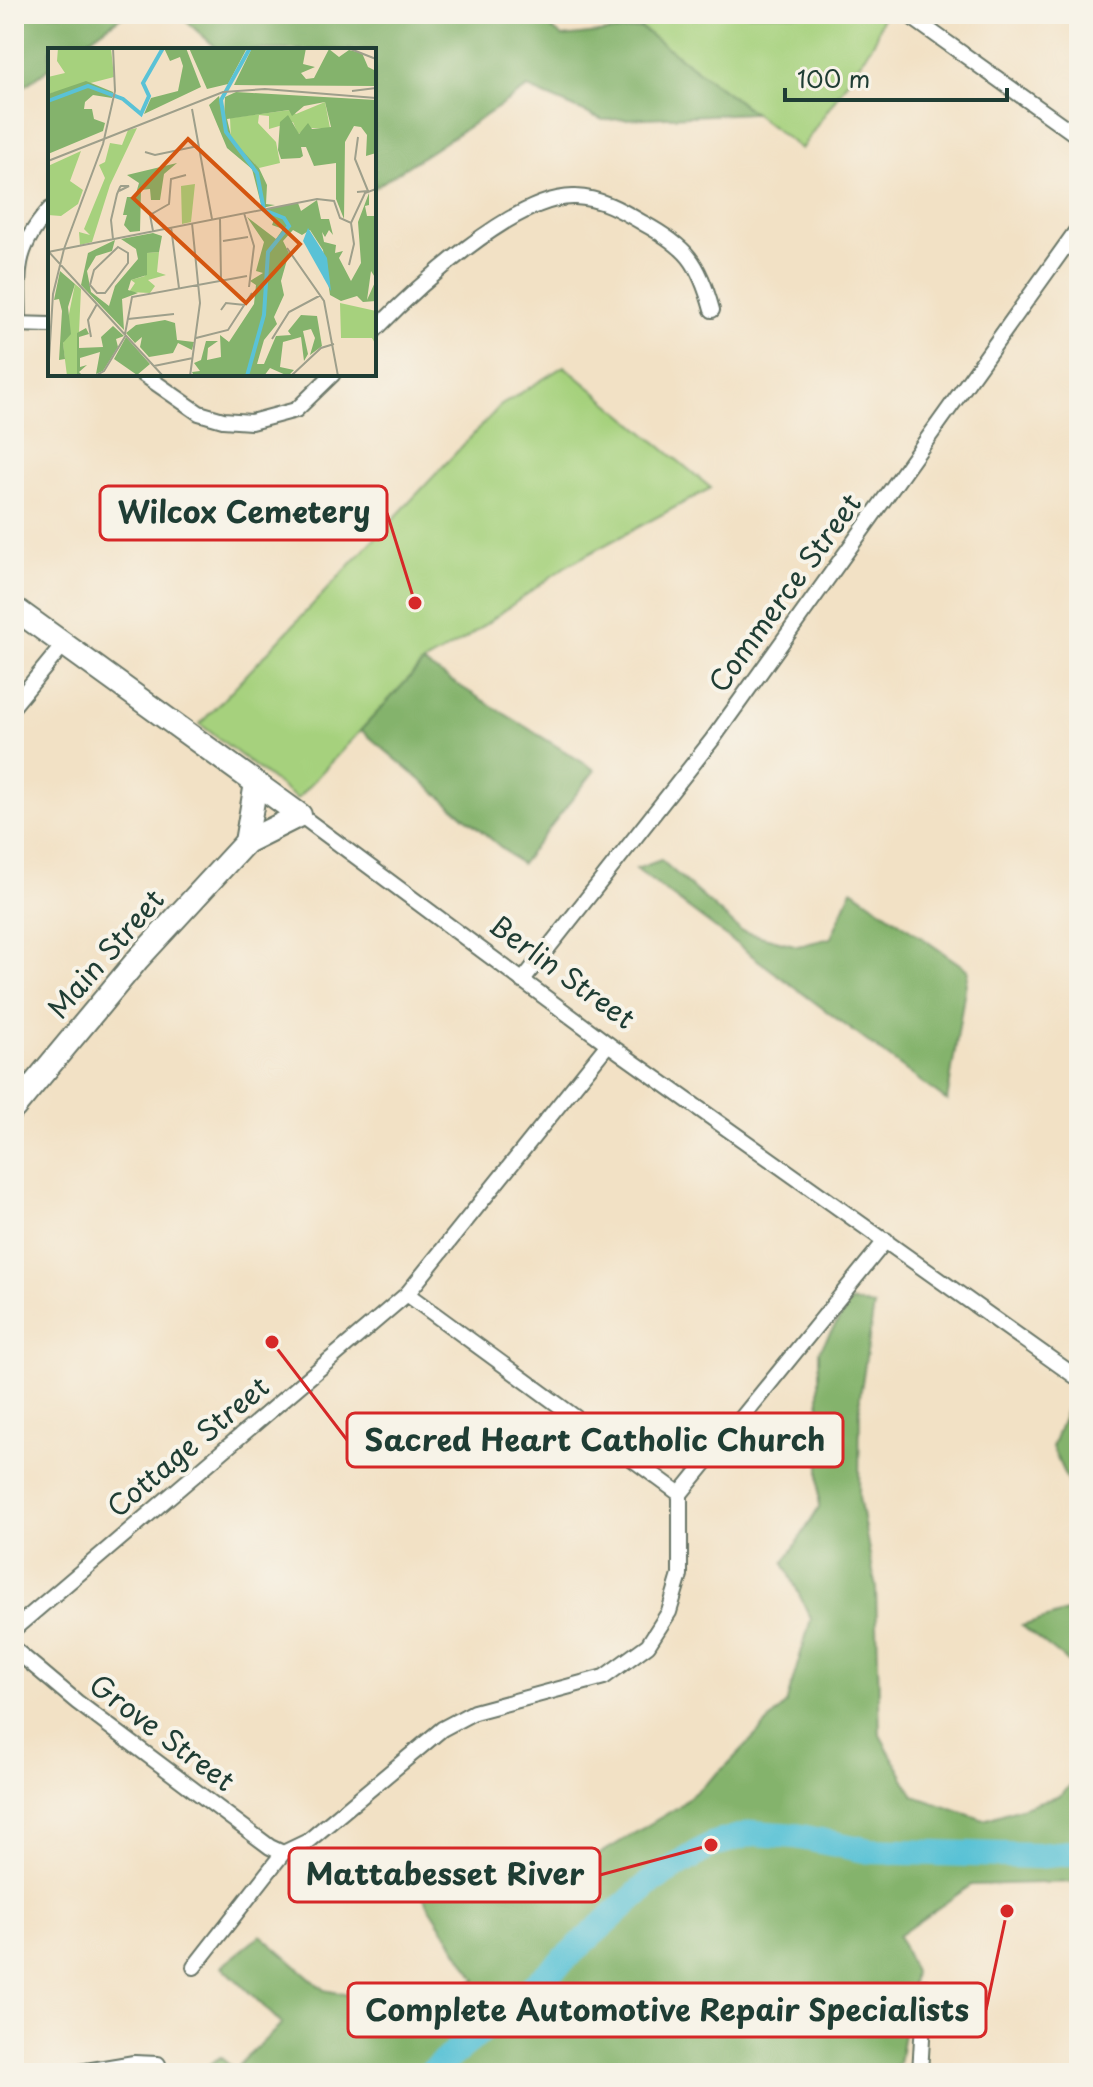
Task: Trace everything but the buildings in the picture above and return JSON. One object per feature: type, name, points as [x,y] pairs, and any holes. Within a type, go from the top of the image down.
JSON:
[{"type":"street","points":[[907,14],[1079,137]]},
{"type":"street","points":[[376,329],[402,302],[485,237],[540,203],[572,197],[602,201],[680,247],[701,270],[712,310]]},
{"type":"street","points":[[48,212],[23,244],[18,270],[16,324],[48,325]]},
{"type":"street","name":"Commerce Street","points":[[522,981],[712,740],[1079,227]]},
{"type":"street","points":[[146,376],[199,413],[223,420],[251,422],[296,410],[331,376]]},
{"type":"street","name":"Berlin Street","points":[[14,608],[608,1044],[1076,1376]]},
{"type":"street","points":[[14,705],[64,644]]},
{"type":"street","points":[[246,842],[256,783]]},
{"type":"street","name":"Main Street","points":[[14,1108],[138,959],[246,842],[300,815]]},
{"type":"street","name":"Cottage Street","points":[[14,1629],[407,1294],[608,1044]]},
{"type":"street","points":[[194,1967],[283,1853],[308,1841],[442,1729],[490,1707],[586,1684],[636,1657],[660,1629],[676,1594],[680,1575],[680,1494],[886,1240]]},
{"type":"street","points":[[407,1294],[680,1494]]},
{"type":"street","name":"Grove Street","points":[[14,1649],[77,1702],[270,1847],[283,1853]]},
{"type":"street","points":[[920,2073],[925,1987]]},
{"type":"street","points":[[74,2073],[134,2063],[158,2064]]},
{"type":"green space","points":[[14,14],[125,14],[77,48],[48,48],[48,68],[14,94]]},
{"type":"green space","points":[[178,14],[533,14],[563,37],[641,28],[754,113],[603,120],[528,88],[376,187],[376,48],[217,48]]},
{"type":"green space","points":[[636,14],[883,15],[874,42],[801,149],[641,28]]},
{"type":"green space","points":[[564,366],[711,488],[566,566],[465,639],[423,663],[297,799],[200,724],[500,406]]},
{"type":"green space","points":[[423,663],[595,770],[521,864],[361,730]]},
{"type":"green space","points":[[661,860],[741,931],[798,946],[831,938],[852,889],[968,970],[947,1101],[636,869]]},
{"type":"green space","points":[[850,1302],[874,1306],[860,1396],[859,1497],[876,1588],[880,1735],[914,1796],[984,1820],[1060,1795],[1079,1778],[1079,1882],[971,1885],[898,1936],[914,1972],[899,2064],[878,2073],[196,2073],[220,2057],[234,2069],[282,2024],[222,1966],[261,1935],[324,1990],[399,2005],[476,1980],[422,1895],[482,1847],[548,1885],[678,1807],[727,1765],[786,1704],[811,1619],[784,1563],[819,1508],[819,1351]]},
{"type":"green space","points":[[1073,1392],[1079,1396],[1079,1507],[1052,1447]]},
{"type":"green space","points":[[1079,1608],[1079,1715],[1074,1667],[1022,1626]]},
{"type":"waterway","points":[[430,2073],[500,2016],[652,1881],[711,1845],[753,1833],[796,1836],[870,1851],[1037,1856],[1079,1852]]},
{"type":"place","name":"Wilcox Cemetery","points":[[415,603]]},
{"type":"place","name":"Sacred Heart Catholic Church","points":[[272,1342]]},
{"type":"place","name":"Mattabesset River","points":[[711,1845]]},
{"type":"place","name":"Complete Automotive Repair Specialists","points":[[1007,1911]]}]
